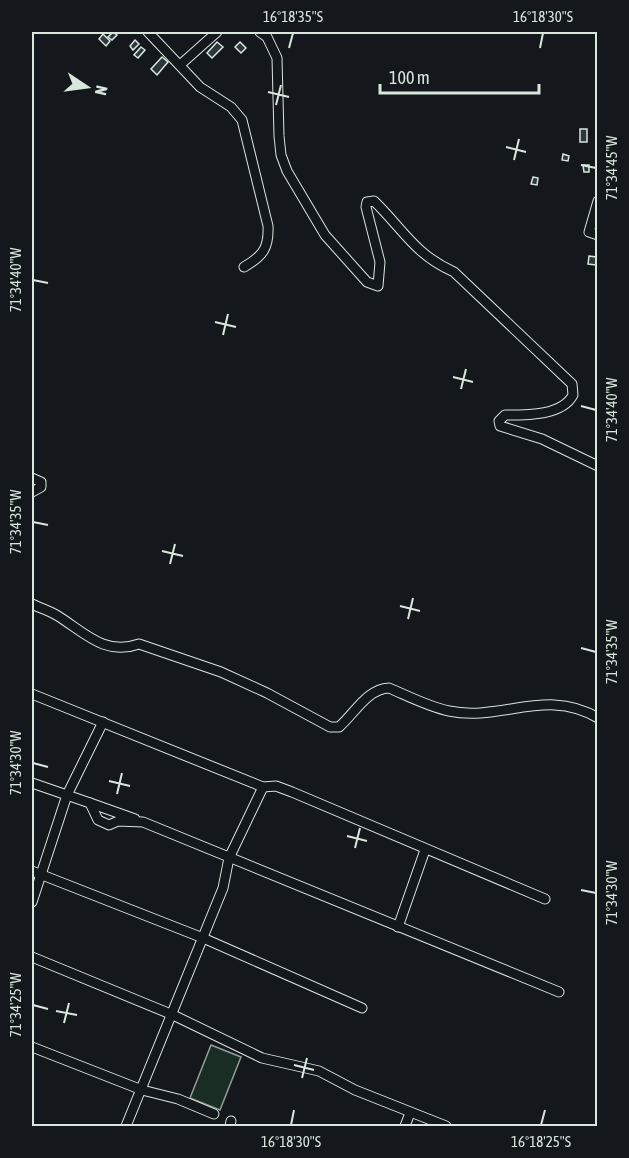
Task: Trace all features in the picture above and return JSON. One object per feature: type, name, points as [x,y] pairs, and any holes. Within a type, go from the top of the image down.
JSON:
[{"type":"street","points":[[148,32],[200,87],[238,113],[248,138],[269,238],[264,254],[244,267]]},
{"type":"street","points":[[180,65],[217,32]]},
{"type":"street","points":[[260,32],[267,37],[277,58],[281,155],[298,190],[325,235],[368,282],[378,286],[380,284],[380,262],[366,207],[367,202],[374,201],[410,243],[435,263],[454,272],[572,384],[573,395],[560,408],[505,415],[499,421],[500,426],[542,439],[597,466]]},
{"type":"street","points":[[597,201],[589,232],[597,235]]},
{"type":"street","points":[[32,478],[41,482],[40,487],[32,492]]},
{"type":"street","points":[[32,604],[55,615],[102,646],[126,648],[139,644],[221,672],[267,693],[330,727],[339,727],[373,691],[381,688],[389,688],[449,711],[487,713],[514,707],[555,704],[573,706],[597,718]]},
{"type":"street","points":[[32,694],[263,786],[276,786],[292,792],[545,899]]},
{"type":"street","points":[[32,902],[36,873],[67,795],[103,722]]},
{"type":"street","points":[[32,783],[90,803],[98,820],[109,825],[118,821],[143,822],[559,992]]},
{"type":"street","points":[[126,1126],[223,888],[229,858],[263,786]]},
{"type":"street","points":[[398,927],[426,850]]},
{"type":"street","points":[[36,873],[203,938],[362,1008]]},
{"type":"street","points":[[32,957],[173,1015],[262,1059],[319,1071],[410,1113],[446,1126]]},
{"type":"street","points":[[32,1047],[142,1090],[178,1099],[214,1114]]},
{"type":"street","points":[[405,1126],[410,1113]]},
{"type":"green space","points":[[211,1045],[241,1057],[220,1110],[190,1098]]},
{"type":"building","points":[[113,32],[117,35],[112,40],[108,37]]},
{"type":"building","points":[[103,34],[110,41],[106,46],[99,39]]},
{"type":"building","points":[[135,40],[139,44],[133,50],[130,46]]},
{"type":"building","points":[[217,42],[223,47],[212,58],[207,53]]},
{"type":"building","points":[[240,42],[246,48],[241,53],[235,47]]},
{"type":"building","points":[[141,47],[145,50],[138,58],[134,55]]},
{"type":"building","points":[[162,57],[168,62],[157,75],[151,69]]},
{"type":"building","points":[[580,129],[587,129],[587,142],[580,142]]},
{"type":"building","points":[[563,154],[569,156],[568,161],[562,160]]},
{"type":"building","points":[[583,165],[589,165],[589,172],[584,172]]},
{"type":"building","points":[[533,177],[538,178],[537,185],[531,184]]},
{"type":"building","points":[[589,256],[596,257],[596,265],[588,264]]}]
